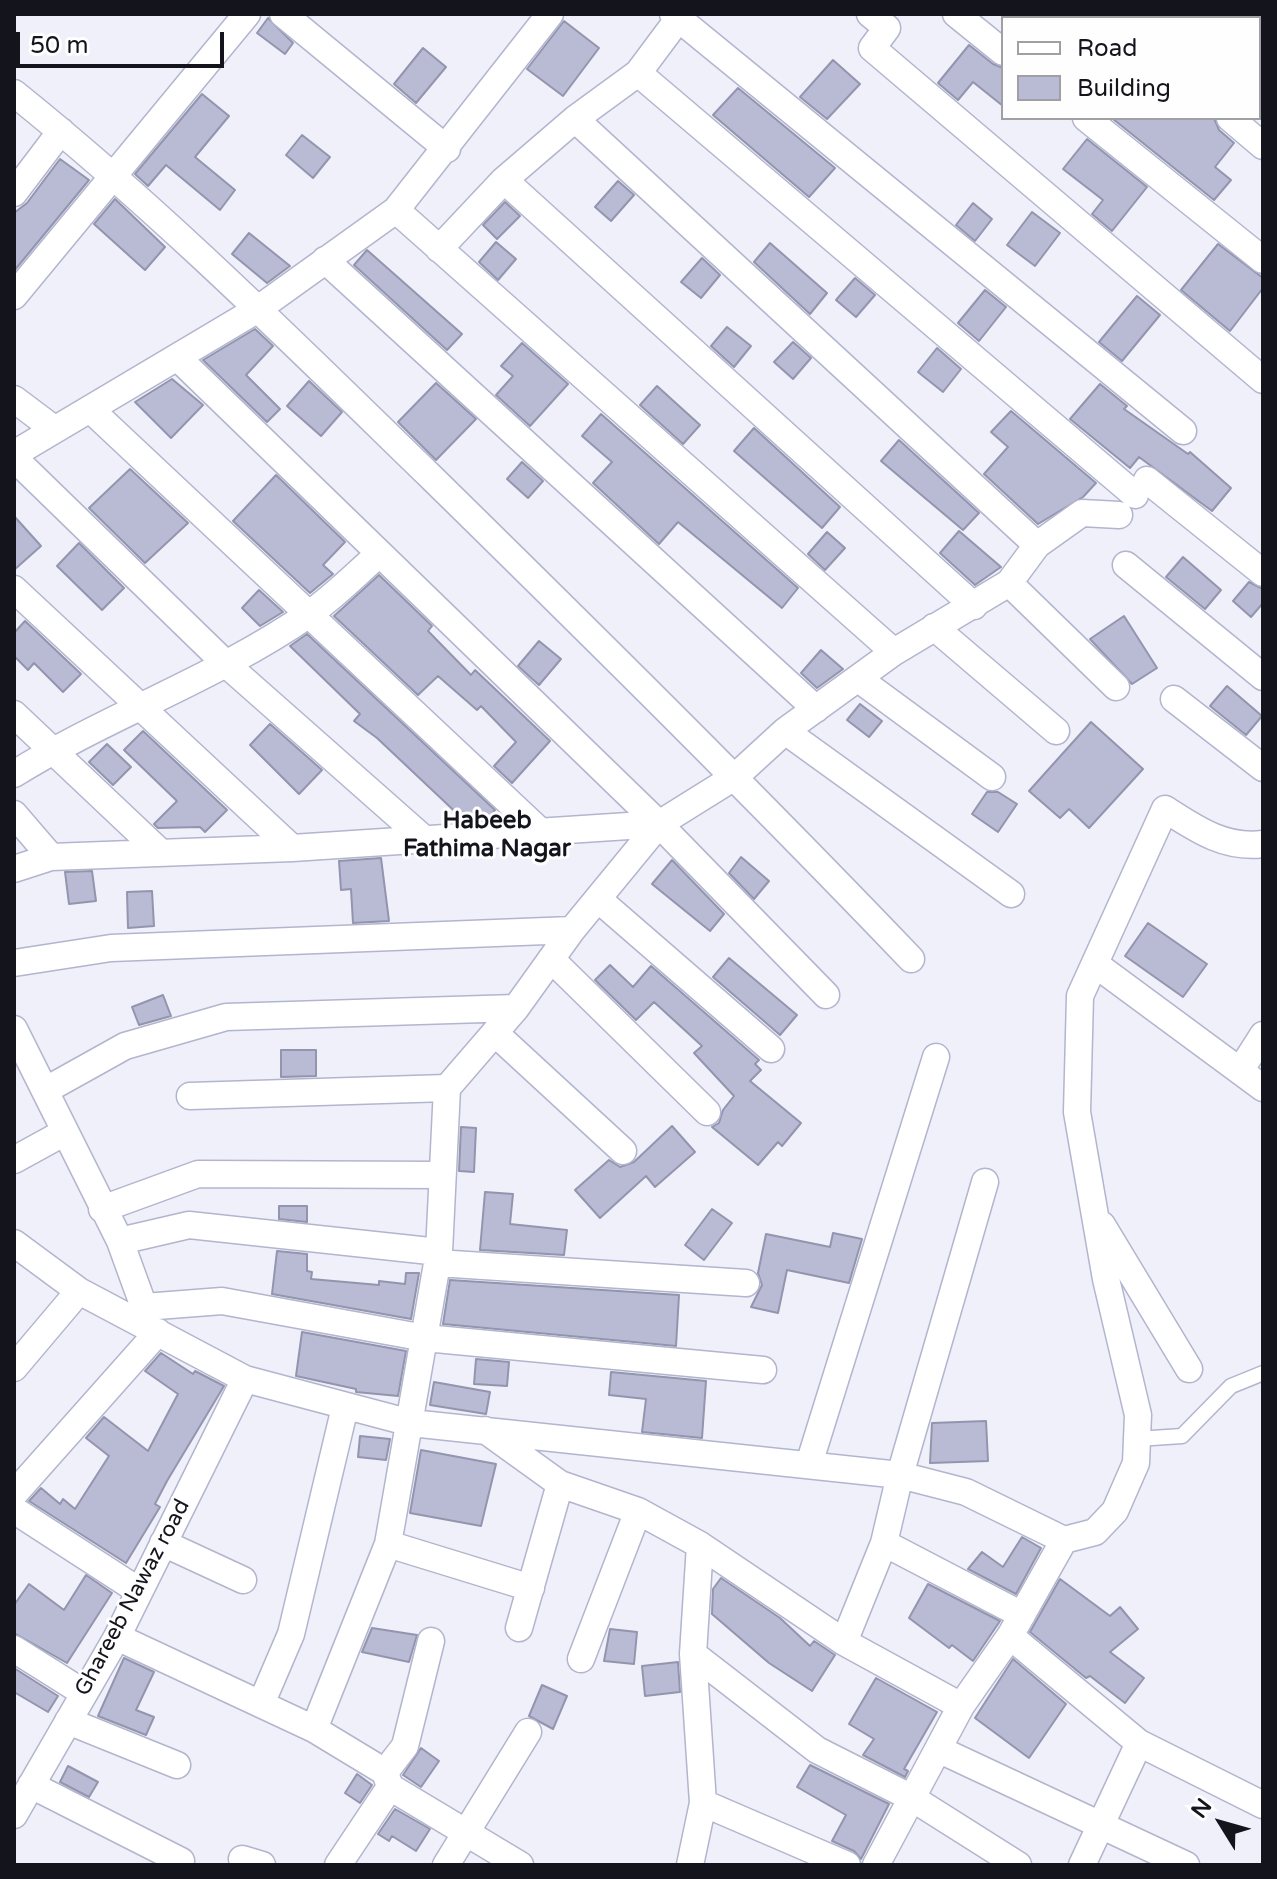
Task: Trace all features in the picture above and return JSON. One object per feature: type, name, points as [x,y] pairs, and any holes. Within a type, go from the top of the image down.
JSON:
[{"type":"street","points":[[14,296],[247,14]]},
{"type":"street","points":[[283,14],[447,149]]},
{"type":"street","points":[[423,838],[226,664],[14,456],[54,429],[258,309],[396,210],[447,149],[550,14]]},
{"type":"street","points":[[870,14],[887,28],[872,48],[1263,380]]},
{"type":"street","points":[[956,14],[1001,50]]},
{"type":"street","points":[[439,249],[504,180],[575,119],[638,73],[678,15],[1183,431]]},
{"type":"street","points":[[638,73],[1134,497],[1263,573]]},
{"type":"street","points":[[14,93],[111,175],[258,309],[736,776],[911,959]]},
{"type":"street","points":[[575,119],[1037,545]]},
{"type":"street","points":[[1088,120],[1263,260]]},
{"type":"street","points":[[1232,120],[1263,146]]},
{"type":"street","points":[[14,193],[61,131]]},
{"type":"street","points":[[504,180],[974,606]]},
{"type":"street","points":[[396,210],[894,652]]},
{"type":"street","points":[[325,260],[816,709]]},
{"type":"street","points":[[177,357],[659,824],[826,995]]},
{"type":"street","points":[[14,399],[54,429]]},
{"type":"street","points":[[90,409],[311,613],[542,833]]},
{"type":"street","points":[[314,1729],[388,1544],[438,1257],[447,1088],[496,1034],[572,930],[659,824],[736,776],[785,731],[860,680],[894,652],[1009,583],[1037,545],[1082,513],[1134,497]]},
{"type":"street","points":[[14,774],[53,750],[226,664],[311,613],[379,554]]},
{"type":"street","points":[[1126,565],[1263,677]]},
{"type":"street","points":[[1009,583],[1116,687]]},
{"type":"street","points":[[14,589],[292,848]]},
{"type":"street","points":[[934,627],[1056,731]]},
{"type":"street","points":[[860,680],[992,777]]},
{"type":"street","points":[[1174,699],[1263,768]]},
{"type":"street","points":[[14,714],[159,851]]},
{"type":"street","points":[[785,731],[1011,894]]},
{"type":"street","points":[[15,1247],[79,1291],[149,1322],[245,1379],[345,1407],[411,1423],[482,1428],[900,1475],[966,1492],[1064,1540],[1095,1532],[1115,1511],[1136,1463],[1138,1415],[1095,1216],[1077,1112],[1080,996],[1165,809],[1208,837],[1250,846],[1263,844]]},
{"type":"street","points":[[14,814],[51,857]]},
{"type":"street","points":[[14,869],[51,857],[292,848],[659,824]]},
{"type":"street","points":[[598,899],[771,1049]]},
{"type":"street","points":[[14,963],[111,948],[572,930]]},
{"type":"street","points":[[551,959],[707,1112]]},
{"type":"street","points":[[1095,964],[1263,1088]]},
{"type":"street","points":[[46,1090],[125,1046],[226,1017],[516,1008]]},
{"type":"street","points":[[14,1029],[120,1241],[149,1322]]},
{"type":"street","points":[[496,1034],[623,1151]]},
{"type":"street","points":[[1240,1071],[1263,1035]]},
{"type":"street","points":[[809,1464],[936,1057]]},
{"type":"street","points":[[190,1096],[447,1088]]},
{"type":"street","points":[[14,1160],[65,1132]]},
{"type":"street","points":[[102,1209],[198,1174],[442,1175]]},
{"type":"street","points":[[844,1642],[884,1543],[900,1475],[985,1182]]},
{"type":"street","points":[[1095,1216],[1189,1369]]},
{"type":"street","points":[[120,1241],[189,1225],[438,1257],[746,1283]]},
{"type":"street","points":[[14,1368],[79,1291]]},
{"type":"street","points":[[14,1494],[149,1322],[222,1301],[425,1338],[763,1370]]},
{"type":"street","name":"Ghareeb Nawaz road","points":[[20,1798],[117,1637],[245,1379]]},
{"type":"street","points":[[261,1704],[291,1634],[345,1407]]},
{"type":"street","points":[[482,1428],[560,1484],[638,1511],[700,1545],[844,1642],[961,1706]]},
{"type":"street","points":[[519,1628],[560,1484]]},
{"type":"street","points":[[14,1510],[139,1591]]},
{"type":"street","points":[[581,1659],[638,1511]]},
{"type":"street","points":[[876,1865],[961,1706],[1016,1626],[1064,1540]]},
{"type":"street","points":[[163,1543],[243,1580]]},
{"type":"street","points":[[884,1543],[1016,1626],[1139,1743],[1263,1805]]},
{"type":"street","points":[[388,1544],[531,1588]]},
{"type":"street","points":[[690,1865],[703,1803],[693,1654],[700,1545]]},
{"type":"street","points":[[117,1637],[314,1729],[465,1834],[520,1865]]},
{"type":"street","points":[[338,1865],[405,1746],[431,1641]]},
{"type":"street","points":[[14,1649],[84,1693]]},
{"type":"street","points":[[693,1654],[817,1750],[912,1798],[1018,1865]]},
{"type":"street","points":[[68,1721],[177,1765]]},
{"type":"street","points":[[446,1865],[528,1732]]},
{"type":"street","points":[[1082,1865],[1139,1743]]},
{"type":"street","points":[[940,1750],[1098,1826],[1153,1858],[1186,1865]]},
{"type":"street","points":[[20,1798],[181,1861]]},
{"type":"street","points":[[703,1803],[847,1865]]},
{"type":"lane","points":[[1137,1439],[1182,1436],[1231,1386],[1263,1373]]},
{"type":"building","points":[[268,18],[293,43],[285,54],[257,33]]},
{"type":"building","points":[[564,21],[599,48],[563,96],[527,69]]},
{"type":"building","points":[[969,45],[1001,67],[1001,104],[973,82],[958,100],[938,83]]},
{"type":"building","points":[[423,48],[446,67],[416,103],[394,84]]},
{"type":"building","points":[[833,60],[860,84],[827,119],[800,97]]},
{"type":"building","points":[[738,88],[835,168],[809,197],[713,115]]},
{"type":"building","points":[[202,94],[229,116],[195,157],[235,190],[220,210],[166,165],[148,186],[135,174]]},
{"type":"building","points":[[1114,120],[1215,120],[1219,130],[1234,143],[1215,167],[1231,180],[1214,200]]},
{"type":"building","points":[[302,135],[330,157],[313,178],[286,155]]},
{"type":"building","points":[[1087,139],[1147,187],[1112,231],[1092,214],[1103,200],[1063,169]]},
{"type":"building","points":[[60,159],[89,180],[14,271],[14,213],[27,203]]},
{"type":"building","points":[[618,181],[634,195],[611,221],[595,207]]},
{"type":"building","points":[[115,199],[165,247],[145,270],[94,224]]},
{"type":"building","points":[[505,202],[520,216],[497,239],[483,225]]},
{"type":"building","points":[[973,203],[992,219],[975,241],[956,225]]},
{"type":"building","points":[[1032,212],[1060,233],[1035,266],[1007,245]]},
{"type":"building","points":[[249,233],[290,266],[267,283],[232,254]]},
{"type":"building","points":[[496,242],[516,259],[498,280],[479,262]]},
{"type":"building","points":[[770,243],[827,293],[810,314],[754,262]]},
{"type":"building","points":[[1218,244],[1263,278],[1263,288],[1230,331],[1181,290]]},
{"type":"building","points":[[367,250],[462,334],[447,350],[354,265]]},
{"type":"building","points":[[702,258],[720,275],[701,298],[681,282]]},
{"type":"building","points":[[855,278],[875,295],[856,317],[836,300]]},
{"type":"building","points":[[985,290],[1006,307],[979,341],[958,323]]},
{"type":"building","points":[[1137,296],[1160,315],[1122,361],[1099,342]]},
{"type":"building","points":[[727,327],[751,346],[734,367],[711,346]]},
{"type":"building","points":[[255,329],[273,346],[246,375],[280,409],[267,422],[203,360]]},
{"type":"building","points":[[793,342],[811,358],[793,379],[774,362]]},
{"type":"building","points":[[522,343],[568,384],[530,426],[496,395],[513,376],[501,366]]},
{"type":"building","points":[[937,348],[961,369],[943,392],[918,372]]},
{"type":"building","points":[[172,379],[203,405],[171,438],[135,402]]},
{"type":"building","points":[[309,381],[342,412],[321,436],[287,406]]},
{"type":"building","points":[[436,383],[476,419],[436,460],[398,422]]},
{"type":"building","points":[[1100,384],[1127,406],[1124,409],[1188,454],[1190,452],[1231,488],[1212,511],[1139,457],[1130,468],[1070,419]]},
{"type":"building","points":[[657,386],[700,425],[683,444],[640,405]]},
{"type":"building","points":[[1011,411],[1096,483],[1083,497],[1038,524],[984,474],[1008,447],[991,432]]},
{"type":"building","points":[[601,414],[798,588],[782,608],[678,522],[659,544],[593,483],[612,462],[582,436]]},
{"type":"building","points":[[754,428],[840,507],[822,528],[734,451]]},
{"type":"building","points":[[899,440],[979,513],[963,530],[881,461]]},
{"type":"building","points":[[522,462],[543,481],[528,498],[507,479]]},
{"type":"building","points":[[130,469],[188,523],[145,563],[89,508]]},
{"type":"building","points":[[276,475],[345,542],[323,565],[333,574],[310,593],[233,521]]},
{"type":"building","points":[[14,516],[41,546],[14,570]]},
{"type":"building","points":[[959,531],[1001,567],[975,585],[940,553]]},
{"type":"building","points":[[827,532],[845,548],[825,570],[808,554]]},
{"type":"building","points":[[79,543],[124,588],[102,610],[57,566]]},
{"type":"building","points":[[1183,557],[1221,590],[1205,609],[1166,577]]},
{"type":"building","points":[[379,575],[432,626],[428,631],[471,675],[475,670],[550,741],[512,783],[494,766],[516,742],[481,706],[477,710],[438,676],[418,695],[334,616]]},
{"type":"building","points":[[1249,582],[1263,589],[1263,603],[1251,617],[1233,601]]},
{"type":"building","points":[[259,590],[283,612],[260,626],[242,608]]},
{"type":"building","points":[[1124,616],[1157,668],[1132,684],[1090,639]]},
{"type":"building","points":[[25,621],[81,674],[63,692],[34,663],[28,670],[14,656],[14,633]]},
{"type":"building","points":[[307,634],[495,810],[487,819],[465,821],[377,738],[354,721],[360,714],[290,646]]},
{"type":"building","points":[[539,641],[561,659],[539,685],[518,666]]},
{"type":"building","points":[[821,650],[843,669],[817,688],[801,673]]},
{"type":"building","points":[[1227,686],[1262,716],[1246,735],[1210,706]]},
{"type":"building","points":[[860,704],[882,721],[869,737],[847,720]]},
{"type":"building","points":[[1091,722],[1143,769],[1089,828],[1069,809],[1060,818],[1029,791]]},
{"type":"building","points":[[270,724],[322,770],[299,794],[250,745]]},
{"type":"building","points":[[143,731],[227,810],[205,832],[200,827],[158,828],[154,824],[177,801],[124,750]]},
{"type":"building","points":[[107,744],[131,767],[113,785],[89,762]]},
{"type":"building","points":[[987,792],[998,792],[1017,804],[998,832],[972,814]]},
{"type":"building","points":[[741,857],[769,881],[754,899],[729,873]]},
{"type":"building","points":[[381,858],[389,921],[353,923],[351,889],[341,890],[339,861]]},
{"type":"building","points":[[672,860],[724,914],[710,931],[652,884]]},
{"type":"building","points":[[92,871],[96,901],[69,904],[65,872]]},
{"type":"building","points":[[152,891],[154,926],[128,928],[127,892]]},
{"type":"building","points":[[1148,923],[1207,964],[1183,997],[1125,956]]},
{"type":"building","points":[[729,958],[797,1015],[780,1035],[713,977]]},
{"type":"building","points":[[610,965],[633,987],[651,966],[759,1060],[755,1064],[761,1070],[750,1081],[801,1123],[782,1146],[778,1142],[758,1165],[712,1127],[719,1123],[723,1110],[734,1096],[694,1053],[702,1046],[654,1002],[636,1020],[595,980]]},
{"type":"building","points":[[163,995],[171,1016],[139,1025],[132,1007]]},
{"type":"building","points":[[281,1050],[316,1050],[316,1076],[281,1077]]},
{"type":"building","points":[[672,1126],[695,1152],[655,1187],[646,1176],[600,1218],[575,1190],[609,1160],[620,1167],[634,1162]]},
{"type":"building","points":[[461,1127],[476,1128],[474,1172],[459,1171]]},
{"type":"building","points":[[485,1192],[513,1194],[510,1224],[567,1230],[564,1255],[480,1250]]},
{"type":"building","points":[[279,1206],[307,1206],[307,1222],[279,1219]]},
{"type":"building","points":[[712,1209],[732,1223],[704,1260],[685,1245]]},
{"type":"building","points":[[833,1233],[862,1239],[849,1283],[787,1270],[778,1313],[751,1307],[762,1285],[758,1273],[766,1234],[830,1247]]},
{"type":"building","points":[[277,1251],[307,1254],[307,1271],[312,1272],[311,1279],[405,1284],[406,1273],[419,1273],[411,1319],[272,1294]]},
{"type":"building","points":[[450,1280],[679,1295],[676,1346],[443,1324]]},
{"type":"building","points":[[302,1332],[406,1351],[398,1396],[356,1392],[356,1389],[296,1376]]},
{"type":"building","points":[[161,1353],[193,1374],[195,1371],[224,1386],[167,1481],[155,1504],[160,1507],[126,1563],[29,1501],[41,1488],[60,1504],[63,1499],[75,1509],[109,1456],[86,1438],[104,1417],[148,1451],[178,1394],[145,1371]]},
{"type":"building","points":[[476,1359],[509,1362],[507,1386],[474,1384]]},
{"type":"building","points":[[611,1372],[706,1381],[702,1438],[642,1432],[646,1399],[609,1395]]},
{"type":"building","points":[[434,1382],[490,1392],[486,1414],[430,1405]]},
{"type":"building","points":[[986,1421],[988,1461],[930,1463],[932,1423]]},
{"type":"building","points":[[360,1436],[390,1439],[386,1460],[358,1457]]},
{"type":"building","points":[[421,1450],[496,1464],[481,1526],[410,1513]]},
{"type":"building","points":[[1022,1537],[1041,1548],[1016,1594],[968,1569],[982,1552],[1003,1567]]},
{"type":"building","points":[[86,1575],[112,1593],[67,1663],[14,1633],[14,1605],[29,1584],[64,1610]]},
{"type":"building","points":[[721,1578],[780,1618],[810,1646],[814,1641],[835,1655],[812,1691],[769,1663],[712,1614],[713,1589]]},
{"type":"building","points":[[1060,1579],[1110,1616],[1120,1607],[1138,1629],[1110,1652],[1144,1678],[1125,1703],[1090,1676],[1086,1678],[1030,1632]]},
{"type":"building","points":[[928,1584],[1000,1621],[973,1661],[952,1645],[949,1648],[909,1618]]},
{"type":"building","points":[[372,1628],[417,1635],[409,1662],[362,1652]]},
{"type":"building","points":[[610,1629],[637,1632],[634,1664],[604,1661]]},
{"type":"building","points":[[124,1658],[154,1672],[136,1710],[154,1717],[146,1735],[98,1716]]},
{"type":"building","points":[[1013,1659],[1066,1704],[1029,1758],[975,1718]]},
{"type":"building","points":[[678,1662],[680,1692],[645,1696],[642,1666]]},
{"type":"building","points":[[14,1668],[58,1696],[48,1712],[14,1692]]},
{"type":"building","points":[[876,1678],[937,1712],[904,1769],[908,1771],[905,1777],[863,1755],[874,1739],[849,1724]]},
{"type":"building","points":[[542,1685],[567,1696],[553,1729],[529,1716]]},
{"type":"building","points":[[421,1748],[439,1761],[421,1787],[403,1775]]},
{"type":"building","points":[[810,1765],[889,1804],[861,1859],[854,1851],[832,1841],[846,1815],[797,1787]]},
{"type":"building","points":[[68,1766],[98,1782],[89,1797],[60,1782]]},
{"type":"building","points":[[357,1774],[372,1785],[360,1803],[345,1793]]},
{"type":"building","points":[[395,1809],[430,1829],[416,1851],[392,1836],[389,1841],[378,1834]]},
{"type":"district","name":"Habeeb Fathima Nagar","points":[[487,836]]}]
